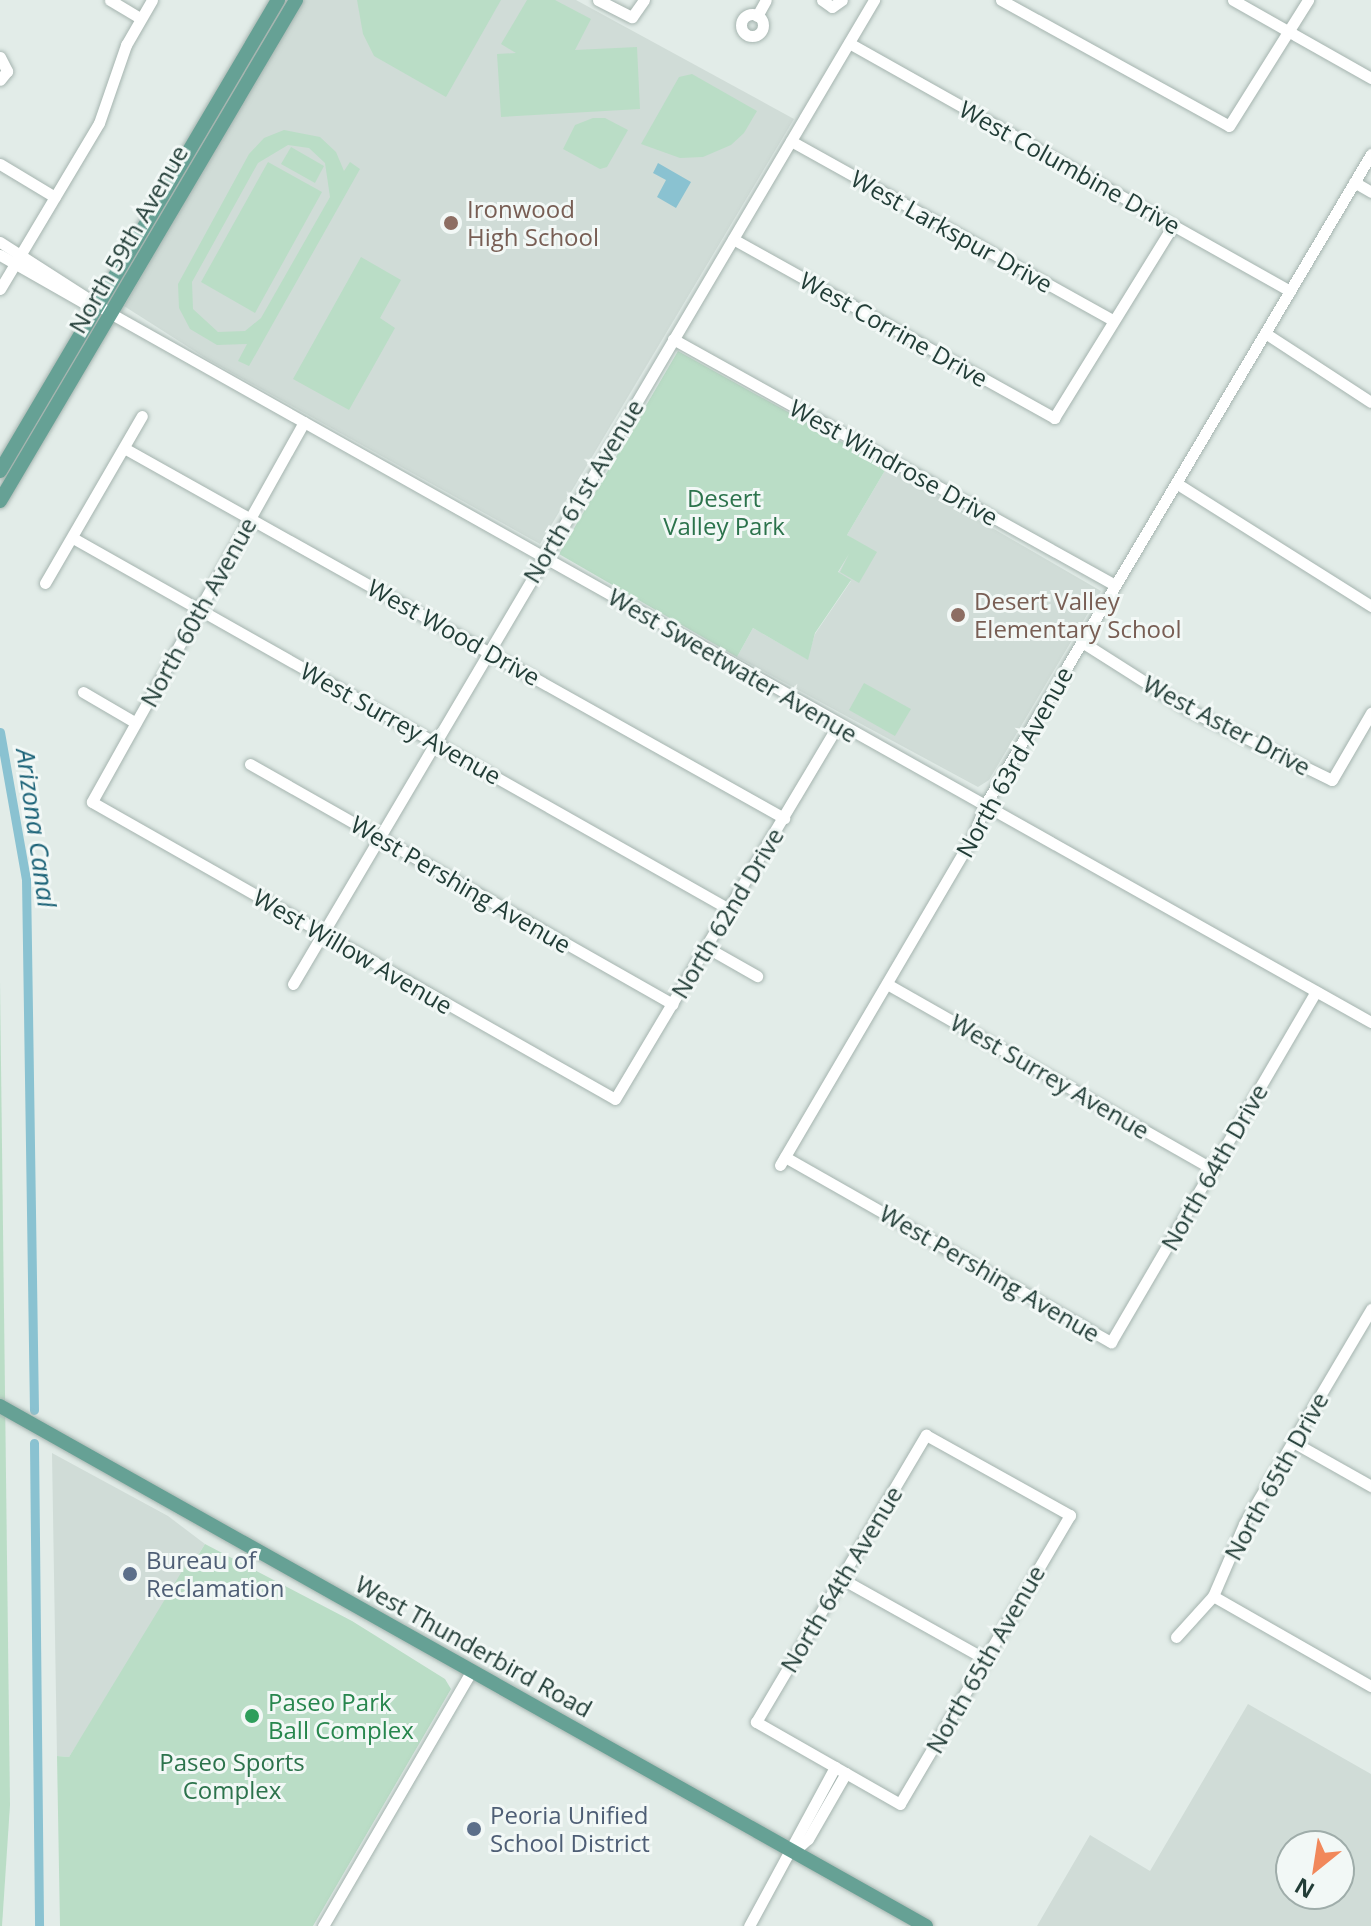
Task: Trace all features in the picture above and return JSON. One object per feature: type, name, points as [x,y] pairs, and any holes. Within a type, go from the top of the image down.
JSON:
[{"type":"main road","name":"North 59th Avenue","points":[[0,501],[278,0]]},
{"type":"main road","name":"North 59th Avenue","points":[[0,471],[296,0]]},
{"type":"main road","points":[[246,54],[246,84]]},
{"type":"main road","name":"West Thunderbird Road","points":[[0,1406],[926,1926]]},
{"type":"street","points":[[110,0],[140,18]]},
{"type":"street","points":[[0,289],[99,123],[140,18],[152,0]]},
{"type":"street","points":[[598,0],[632,17],[644,0]]},
{"type":"street","points":[[757,16],[766,0]]},
{"type":"street","points":[[822,0],[832,7],[842,0]]},
{"type":"street","name":"North 61st Avenue","points":[[293,984],[874,0]]},
{"type":"street","points":[[1001,0],[1229,126],[1308,0]]},
{"type":"street","points":[[1233,0],[1371,78]]},
{"type":"street","name":"West Columbine Drive","points":[[849,43],[1290,291]]},
{"type":"street","points":[[0,57],[7,71],[0,80]]},
{"type":"street","name":"West Larkspur Drive","points":[[791,141],[1113,320]]},
{"type":"street","name":"North 63rd Avenue","points":[[782,1161],[887,984],[985,805],[1371,154]]},
{"type":"street","points":[[0,164],[55,197]]},
{"type":"street","points":[[1354,182],[1371,192]]},
{"type":"street","points":[[1113,320],[1173,225]]},
{"type":"street","name":"West Corrine Drive","points":[[733,239],[1054,418],[1113,320]]},
{"type":"street","points":[[0,242],[18,259]]},
{"type":"street","points":[[0,255],[18,259]]},
{"type":"street","name":"West Sweetwater Avenue","points":[[18,259],[89,295],[104,309],[838,725],[1371,1022]]},
{"type":"street","points":[[1265,333],[1371,402]]},
{"type":"street","name":"West Windrose Drive","points":[[673,339],[1115,585]]},
{"type":"street","points":[[45,583],[142,416]]},
{"type":"street","name":"North 60th Avenue","points":[[92,802],[304,422]]},
{"type":"street","name":"West Wood Drive","points":[[124,448],[784,818]]},
{"type":"street","points":[[1176,483],[1371,606]]},
{"type":"street","name":"West Surrey Avenue","points":[[73,538],[729,909]]},
{"type":"street","name":"West Aster Drive","points":[[1082,642],[1189,710],[1332,780],[1371,713]]},
{"type":"street","points":[[83,692],[136,723]]},
{"type":"street","name":"North 62nd Drive","points":[[615,1099],[838,725]]},
{"type":"street","name":"West Pershing Avenue","points":[[250,764],[673,1004]]},
{"type":"street","name":"West Willow Avenue","points":[[92,802],[615,1099]]},
{"type":"street","points":[[706,947],[757,976]]},
{"type":"street","name":"West Surrey Avenue","points":[[887,984],[1213,1169]]},
{"type":"street","name":"North 64th Drive","points":[[1111,1342],[1316,991]]},
{"type":"street","name":"West Pershing Avenue","points":[[782,1161],[1111,1342]]},
{"type":"street","name":"North 65th Drive","points":[[1176,1637],[1213,1596],[1244,1524],[1371,1309]]},
{"type":"street","name":"North 64th Avenue","points":[[840,1770],[756,1722],[926,1435],[1070,1515]]},
{"type":"street","points":[[1293,1442],[1371,1486]]},
{"type":"street","name":"North 65th Avenue","points":[[840,1770],[900,1804],[1070,1515]]},
{"type":"street","points":[[842,1579],[985,1659]]},
{"type":"street","points":[[1213,1596],[1371,1686]]},
{"type":"street","points":[[323,1926],[472,1670]]},
{"type":"street","points":[[749,1926],[793,1851],[808,1839],[821,1804],[840,1770]]},
{"type":"shaded area","name":"Ironwood High School","points":[[301,0],[576,0],[794,119],[540,544],[207,359],[124,306]]},
{"type":"shaded area","name":"Desert Valley Elementary School","points":[[887,467],[1101,591],[989,780],[978,787],[737,657],[753,628],[807,659],[815,634],[851,581],[838,573],[856,541],[847,535]]},
{"type":"shaded area","points":[[52,1453],[168,1516],[205,1544],[69,1757],[57,1756]]},
{"type":"shaded area","points":[[1248,1704],[1371,1774],[1371,1926],[1037,1926],[1090,1835],[1150,1871]]},
{"type":"green space","points":[[357,0],[501,0],[446,97],[374,56],[363,34]]},
{"type":"green space","points":[[527,0],[555,0],[591,19],[575,50],[637,47],[640,109],[501,117],[497,54],[516,53],[501,44]]},
{"type":"green space","points":[[692,74],[757,111],[744,133],[731,145],[703,157],[680,158],[641,144],[679,77]]},
{"type":"green space","points":[[593,118],[605,118],[628,130],[607,167],[600,169],[563,149],[575,125]]},
{"type":"green space","points":[[284,130],[320,137],[336,152],[344,171],[350,162],[360,169],[249,366],[238,361],[247,344],[217,345],[190,329],[179,308],[178,284],[249,154],[264,138]],"holes":[[[288,145],[309,148],[325,163],[330,197],[261,318],[245,331],[218,332],[193,309],[192,282],[258,163]]]},
{"type":"green space","points":[[291,147],[324,166],[315,183],[281,164]]},
{"type":"green space","points":[[268,162],[322,192],[255,313],[201,282]]},
{"type":"green space","points":[[361,257],[401,280],[380,318],[395,328],[349,410],[293,379]]},
{"type":"green space","name":"Desert Valley Park","points":[[678,351],[887,467],[847,535],[877,552],[859,583],[840,572],[849,554],[838,572],[851,580],[815,633],[808,660],[753,628],[737,657],[559,554]]},
{"type":"green space","points":[[864,683],[911,709],[895,736],[849,710]]},
{"type":"green space","points":[[0,981],[10,1805],[2,1926],[0,1926]]},
{"type":"green space","name":"Paseo Sports Complex","points":[[205,1544],[352,1621],[445,1679],[451,1689],[313,1926],[60,1926],[57,1756],[69,1757],[187,1563],[192,1565]]},
{"type":"water","points":[[658,163],[691,182],[676,208],[657,197],[666,180],[653,173]]},
{"type":"waterway","name":"Arizona Canal","points":[[0,732],[26,879],[34,1410]]},
{"type":"waterway","points":[[34,1443],[39,1926]]},
{"type":"place","name":"Ironwood High School","points":[[451,223]]},
{"type":"place","name":"Desert Valley Elementary School","points":[[958,615]]},
{"type":"place","name":"Bureau of Reclamation","points":[[130,1574]]},
{"type":"place","name":"Paseo Park Ball Complex","points":[[252,1716]]},
{"type":"place","name":"Peoria Unified School District","points":[[474,1829]]}]
